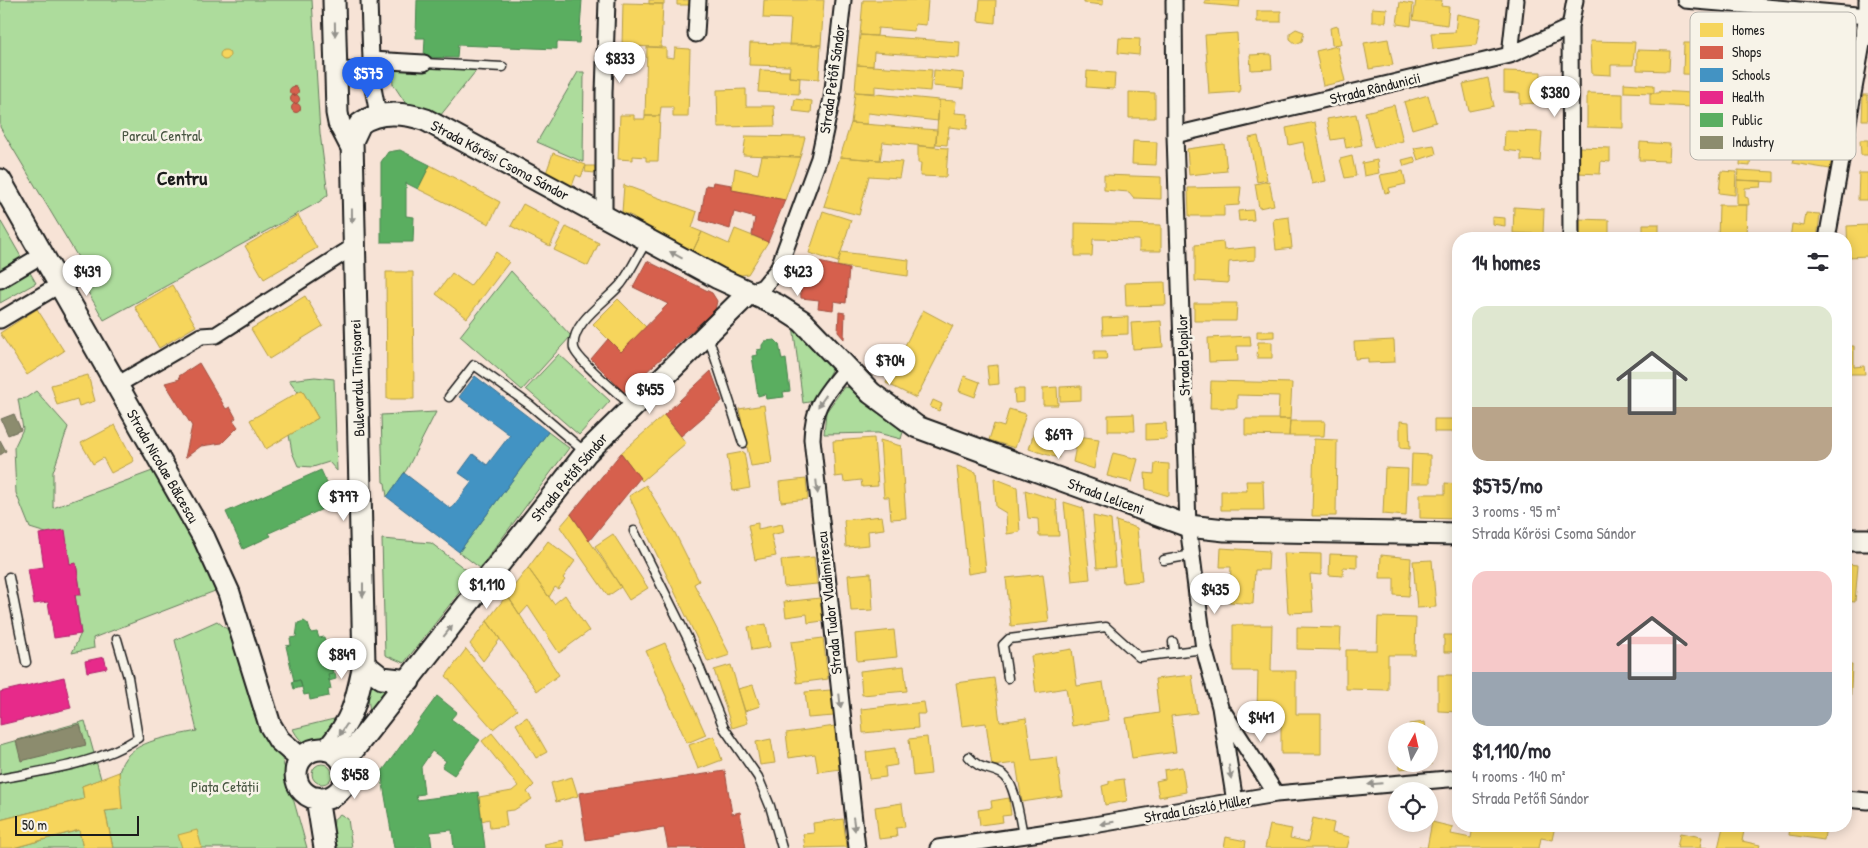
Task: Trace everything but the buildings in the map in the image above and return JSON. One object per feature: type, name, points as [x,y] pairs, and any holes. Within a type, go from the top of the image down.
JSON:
[{"type":"street","name":"Bulevardul Timișoarei","points":[[334,0],[337,113],[339,123],[352,148],[353,247],[362,501],[364,664],[355,707],[338,737],[335,757]]},
{"type":"street","points":[[369,0],[370,66],[377,110]]},
{"type":"street","points":[[604,216],[604,93],[607,0]]},
{"type":"street","points":[[696,34],[698,0]]},
{"type":"street","name":"Strada Petőfi Sándor","points":[[335,757],[375,720],[409,681],[586,453],[749,293],[763,287],[778,269],[819,158],[832,98],[843,0]]},
{"type":"street","name":"Strada Plopilor","points":[[1174,0],[1175,135],[1188,526],[1204,649],[1220,707]]},
{"type":"street","points":[[1510,54],[1516,0]]},
{"type":"street","points":[[1571,232],[1570,26],[1575,0]]},
{"type":"street","points":[[1685,0],[1822,12]]},
{"type":"street","points":[[1856,77],[1867,16],[1867,0]]},
{"type":"street","name":"Strada Rândunicii","points":[[1175,135],[1510,54],[1570,26]]},
{"type":"street","points":[[343,70],[370,66],[424,63]]},
{"type":"street","name":"Strada Kőrösi Csoma Sándor","points":[[352,148],[353,135],[366,120],[387,115],[417,117],[434,124],[749,293]]},
{"type":"street","points":[[1828,232],[1841,160]]},
{"type":"street","name":"Strada Nicolae Bălcescu","points":[[0,180],[7,205],[42,255],[175,485],[216,562],[229,593],[274,733],[302,759]]},
{"type":"street","points":[[117,385],[201,336],[216,335],[353,247]]},
{"type":"street","points":[[0,280],[42,255]]},
{"type":"street","points":[[0,320],[59,285]]},
{"type":"street","name":"Strada Leliceni","points":[[749,293],[777,305],[802,321],[884,405],[922,429],[1188,526],[1225,530],[1452,534]]},
{"type":"street","name":"Strada Tudor Vladimirescu","points":[[846,368],[816,409],[813,417],[812,439],[857,848]]},
{"type":"street","points":[[1852,540],[1868,540]]},
{"type":"street","points":[[364,664],[382,678],[409,681]]},
{"type":"street","points":[[1220,707],[1276,794]]},
{"type":"street","points":[[1220,707],[1235,802]]},
{"type":"street","points":[[311,752],[335,757],[346,774],[341,789],[328,798],[317,798],[305,793],[298,783],[297,771],[302,759],[311,752]]},
{"type":"street","name":"Strada László Müller","points":[[938,848],[1023,836],[1276,794],[1452,779]]},
{"type":"street","points":[[317,798],[325,848]]},
{"type":"street","points":[[1852,800],[1868,801]]},
{"type":"lane","points":[[424,63],[503,67]]},
{"type":"lane","points":[[633,407],[578,355],[575,342],[577,334],[589,314],[621,284],[648,240]]},
{"type":"lane","points":[[707,334],[743,443]]},
{"type":"lane","points":[[450,397],[474,365],[530,405],[586,453]]},
{"type":"lane","points":[[634,531],[688,639],[724,728],[758,777],[770,806],[782,848]]},
{"type":"lane","points":[[1164,560],[1192,555]]},
{"type":"lane","points":[[10,577],[26,662]]},
{"type":"lane","points":[[1008,678],[1003,645],[1009,640],[1106,627],[1139,657],[1204,649]]},
{"type":"lane","points":[[0,779],[96,758],[123,748],[138,738],[128,677],[117,639]]},
{"type":"lane","points":[[1173,642],[1174,653]]},
{"type":"lane","points":[[969,757],[978,767],[1003,774],[1008,780],[1015,798],[1023,836]]},
{"type":"green space","name":"Parcul Central","points":[[0,0],[312,0],[320,133],[328,195],[319,202],[104,320],[81,280],[88,274],[0,127]]},
{"type":"green space","points":[[391,62],[479,67],[440,116],[410,110],[393,84]]},
{"type":"green space","points":[[578,72],[584,72],[583,162],[537,142]]},
{"type":"green space","points":[[0,220],[36,283],[0,303]]},
{"type":"green space","points":[[511,271],[571,336],[522,390],[460,336]]},
{"type":"green space","points":[[793,325],[830,362],[832,368],[815,401],[803,403]]},
{"type":"green space","points":[[559,354],[610,401],[579,435],[526,389]]},
{"type":"green space","points":[[315,377],[334,379],[337,471],[329,462],[313,467],[298,466],[292,452],[289,435],[318,418],[302,390],[298,392],[289,380]]},
{"type":"green space","points":[[844,387],[852,388],[903,432],[901,439],[878,433],[824,434],[826,412]]},
{"type":"green space","points":[[36,391],[68,427],[53,472],[53,508],[155,470],[200,552],[215,591],[93,638],[94,648],[72,653],[81,633],[75,595],[81,594],[76,564],[70,564],[46,533],[30,528],[16,493],[14,448],[23,429],[18,399],[26,398]]},
{"type":"green space","points":[[436,412],[407,469],[387,497],[385,483],[383,482],[381,415]]},
{"type":"green space","points":[[548,432],[569,448],[480,568],[459,552]]},
{"type":"green space","points":[[382,539],[431,543],[473,575],[404,663],[385,655]]},
{"type":"green space","name":"Piața Cetății","points":[[217,621],[239,639],[277,741],[307,848],[113,848],[105,811],[122,809],[119,774],[122,763],[129,754],[150,742],[197,731],[175,640]]},
{"type":"green space","points":[[366,681],[390,687],[370,713]]},
{"type":"green space","points":[[346,716],[328,737],[314,744],[306,744],[293,729]]},
{"type":"green space","points":[[85,721],[101,779],[82,786],[84,799],[0,820],[0,745]]},
{"type":"green space","points":[[318,764],[326,764],[332,770],[332,778],[326,784],[318,784],[312,778],[312,770]]},
{"type":"green space","points":[[340,814],[348,819],[352,848],[338,848],[333,832],[334,819]]},
{"type":"green space","points":[[79,830],[83,848],[13,848]]},
{"type":"district","name":"Centru","points":[[182,177]]}]
